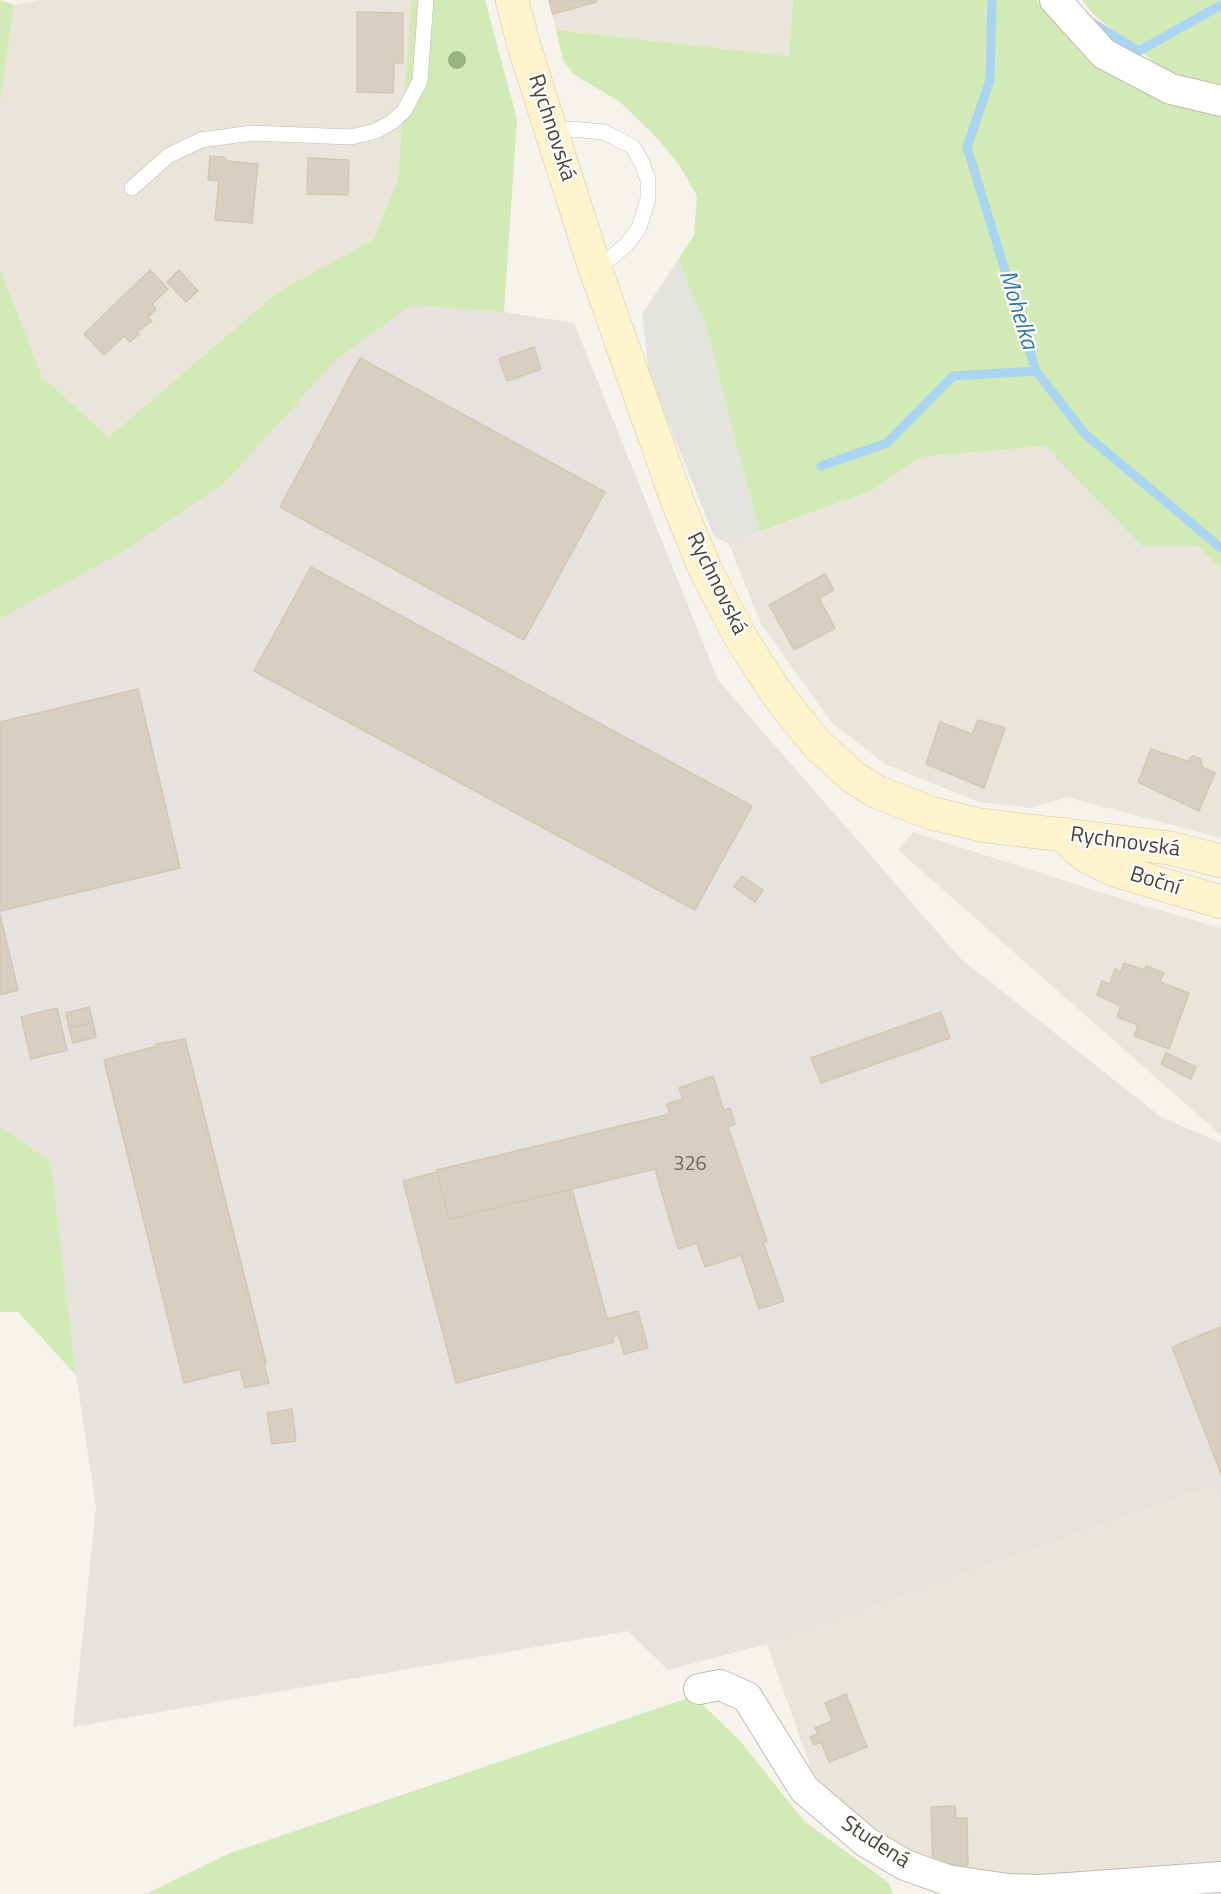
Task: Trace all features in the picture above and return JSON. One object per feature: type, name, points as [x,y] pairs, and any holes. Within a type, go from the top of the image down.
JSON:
[{"type":"street","name":"Rychnovská","points":[[512,0],[594,265],[678,503],[705,569],[748,649],[780,698],[816,743],[853,777],[904,805],[980,825],[1170,848],[1221,861]]},
{"type":"street","points":[[1055,0],[1104,54],[1171,89],[1221,101]]},
{"type":"street","name":"Boční","points":[[1065,834],[1082,852],[1114,870],[1221,902]]},
{"type":"street","name":"Studená","points":[[699,1689],[720,1685],[747,1696],[804,1789],[866,1842],[905,1865],[926,1873],[946,1880],[983,1887],[1040,1890],[1221,1877]]},
{"type":"lane","points":[[132,188],[168,156],[201,140],[252,133],[351,137],[376,131],[392,122],[404,111],[420,81],[426,0]]},
{"type":"lane","points":[[552,133],[570,129],[604,132],[633,147],[648,180],[648,199],[639,228],[627,244],[612,257],[594,265]]},
{"type":"shaded area","points":[[39,0],[411,0],[398,179],[373,240],[279,291],[109,437],[42,377],[0,268],[0,105],[14,5]]},
{"type":"shaded area","points":[[548,0],[793,0],[789,56],[556,30]]},
{"type":"shaded area","points":[[678,260],[706,327],[759,532],[729,544],[714,536],[649,375],[642,314]]},
{"type":"shaded area","points":[[412,305],[504,312],[574,323],[718,680],[960,958],[1161,1117],[1221,1143],[1221,1500],[1213,1486],[767,1644],[668,1670],[628,1631],[73,1727],[96,1507],[76,1375],[51,1162],[0,1126],[0,619],[123,552],[225,483],[337,359]]},
{"type":"shaded area","points":[[1045,446],[1142,546],[1197,546],[1221,569],[1221,838],[1067,797],[1031,808],[979,802],[885,764],[832,723],[761,624],[729,544],[871,491],[922,457]]},
{"type":"shaded area","points":[[913,832],[1125,900],[1221,928],[1221,1135],[898,850]]},
{"type":"shaded area","points":[[1214,1486],[1221,1500],[1221,1864],[1029,1878],[974,1874],[927,1861],[858,1821],[816,1783],[767,1644]]},
{"type":"green space","points":[[0,0],[14,5],[0,105]]},
{"type":"green space","points":[[411,0],[485,0],[517,119],[504,312],[412,305],[337,359],[225,483],[123,552],[0,619],[0,268],[42,377],[109,437],[279,291],[373,240],[398,179]]},
{"type":"green space","points":[[793,0],[1037,0],[1073,43],[1159,101],[1221,113],[1221,569],[1197,546],[1142,546],[1045,446],[922,457],[871,491],[759,532],[706,327],[678,260],[694,235],[697,196],[680,166],[658,139],[620,102],[573,74],[563,60],[556,30],[789,56]]},
{"type":"green space","points":[[1082,0],[1221,0],[1221,89],[1163,69],[1094,15]]},
{"type":"green space","points":[[0,1126],[51,1162],[76,1375],[18,1312],[0,1312]]},
{"type":"green space","points":[[694,1696],[741,1742],[804,1821],[888,1882],[893,1894],[146,1894],[230,1853]]},
{"type":"building","points":[[549,0],[596,0],[596,2],[553,14]]},
{"type":"building","points":[[357,12],[403,13],[403,63],[394,63],[393,93],[357,92]]},
{"type":"building","points":[[210,156],[223,157],[227,161],[258,164],[252,223],[215,220],[219,181],[208,180]]},
{"type":"building","points":[[308,158],[349,160],[348,195],[307,194]]},
{"type":"building","points":[[150,270],[168,289],[152,304],[156,309],[148,317],[152,321],[137,332],[139,334],[130,342],[124,336],[104,355],[84,334]]},
{"type":"building","points":[[179,270],[198,291],[186,302],[167,282]]},
{"type":"building","points":[[534,347],[541,369],[507,381],[499,359]]},
{"type":"building","points":[[360,358],[605,492],[524,640],[280,507]]},
{"type":"building","points":[[311,567],[752,806],[695,910],[254,671]]},
{"type":"building","points":[[825,574],[834,590],[819,598],[835,628],[794,650],[769,605]]},
{"type":"building","points":[[138,689],[180,868],[0,911],[0,722]]},
{"type":"building","points":[[978,720],[1005,728],[984,788],[926,764],[940,722],[972,734]]},
{"type":"building","points":[[1151,749],[1187,761],[1193,756],[1201,759],[1202,767],[1215,773],[1199,811],[1138,782]]},
{"type":"building","points":[[742,876],[763,890],[755,902],[734,887]]},
{"type":"building","points":[[0,914],[18,990],[0,995]]},
{"type":"building","points":[[1124,963],[1145,970],[1146,966],[1164,973],[1160,982],[1189,993],[1169,1049],[1134,1036],[1138,1025],[1117,1017],[1121,1006],[1097,995],[1102,981],[1110,984],[1115,969],[1121,972]]},
{"type":"building","points":[[89,1007],[93,1022],[69,1028],[66,1013]]},
{"type":"building","points":[[57,1008],[67,1050],[31,1059],[21,1017]]},
{"type":"building","points":[[941,1012],[950,1038],[821,1083],[811,1058]]},
{"type":"building","points":[[93,1022],[96,1037],[73,1043],[69,1028]]},
{"type":"building","points":[[185,1039],[266,1363],[264,1364],[269,1383],[245,1388],[240,1369],[184,1383],[104,1060],[157,1046],[156,1044]]},
{"type":"building","points":[[1166,1053],[1196,1067],[1191,1079],[1161,1064]]},
{"type":"building","points":[[713,1076],[724,1111],[730,1108],[735,1124],[728,1127],[767,1241],[763,1242],[784,1301],[759,1309],[741,1255],[705,1267],[697,1243],[678,1249],[655,1169],[449,1219],[437,1170],[670,1114],[667,1104],[683,1099],[679,1088]]},
{"type":"building","points":[[437,1172],[449,1219],[572,1189],[607,1319],[638,1311],[648,1348],[624,1354],[619,1335],[612,1337],[614,1342],[456,1383],[403,1181]]},
{"type":"building","points":[[1221,1327],[1221,1474],[1172,1347]]},
{"type":"building","points":[[292,1409],[296,1441],[272,1444],[267,1413]]},
{"type":"building","points":[[846,1694],[867,1747],[829,1762],[821,1742],[814,1745],[810,1737],[818,1734],[815,1728],[832,1721],[825,1703]]},
{"type":"building","points":[[955,1806],[956,1818],[967,1818],[968,1865],[933,1865],[931,1807]]},
{"type":"waterway","name":"Mohelka","points":[[992,0],[990,80],[967,147],[1036,371],[1085,434],[1221,548]]},
{"type":"waterway","points":[[1093,23],[1139,51],[1221,5]]},
{"type":"waterway","points":[[821,466],[887,443],[953,376],[1036,371]]}]
